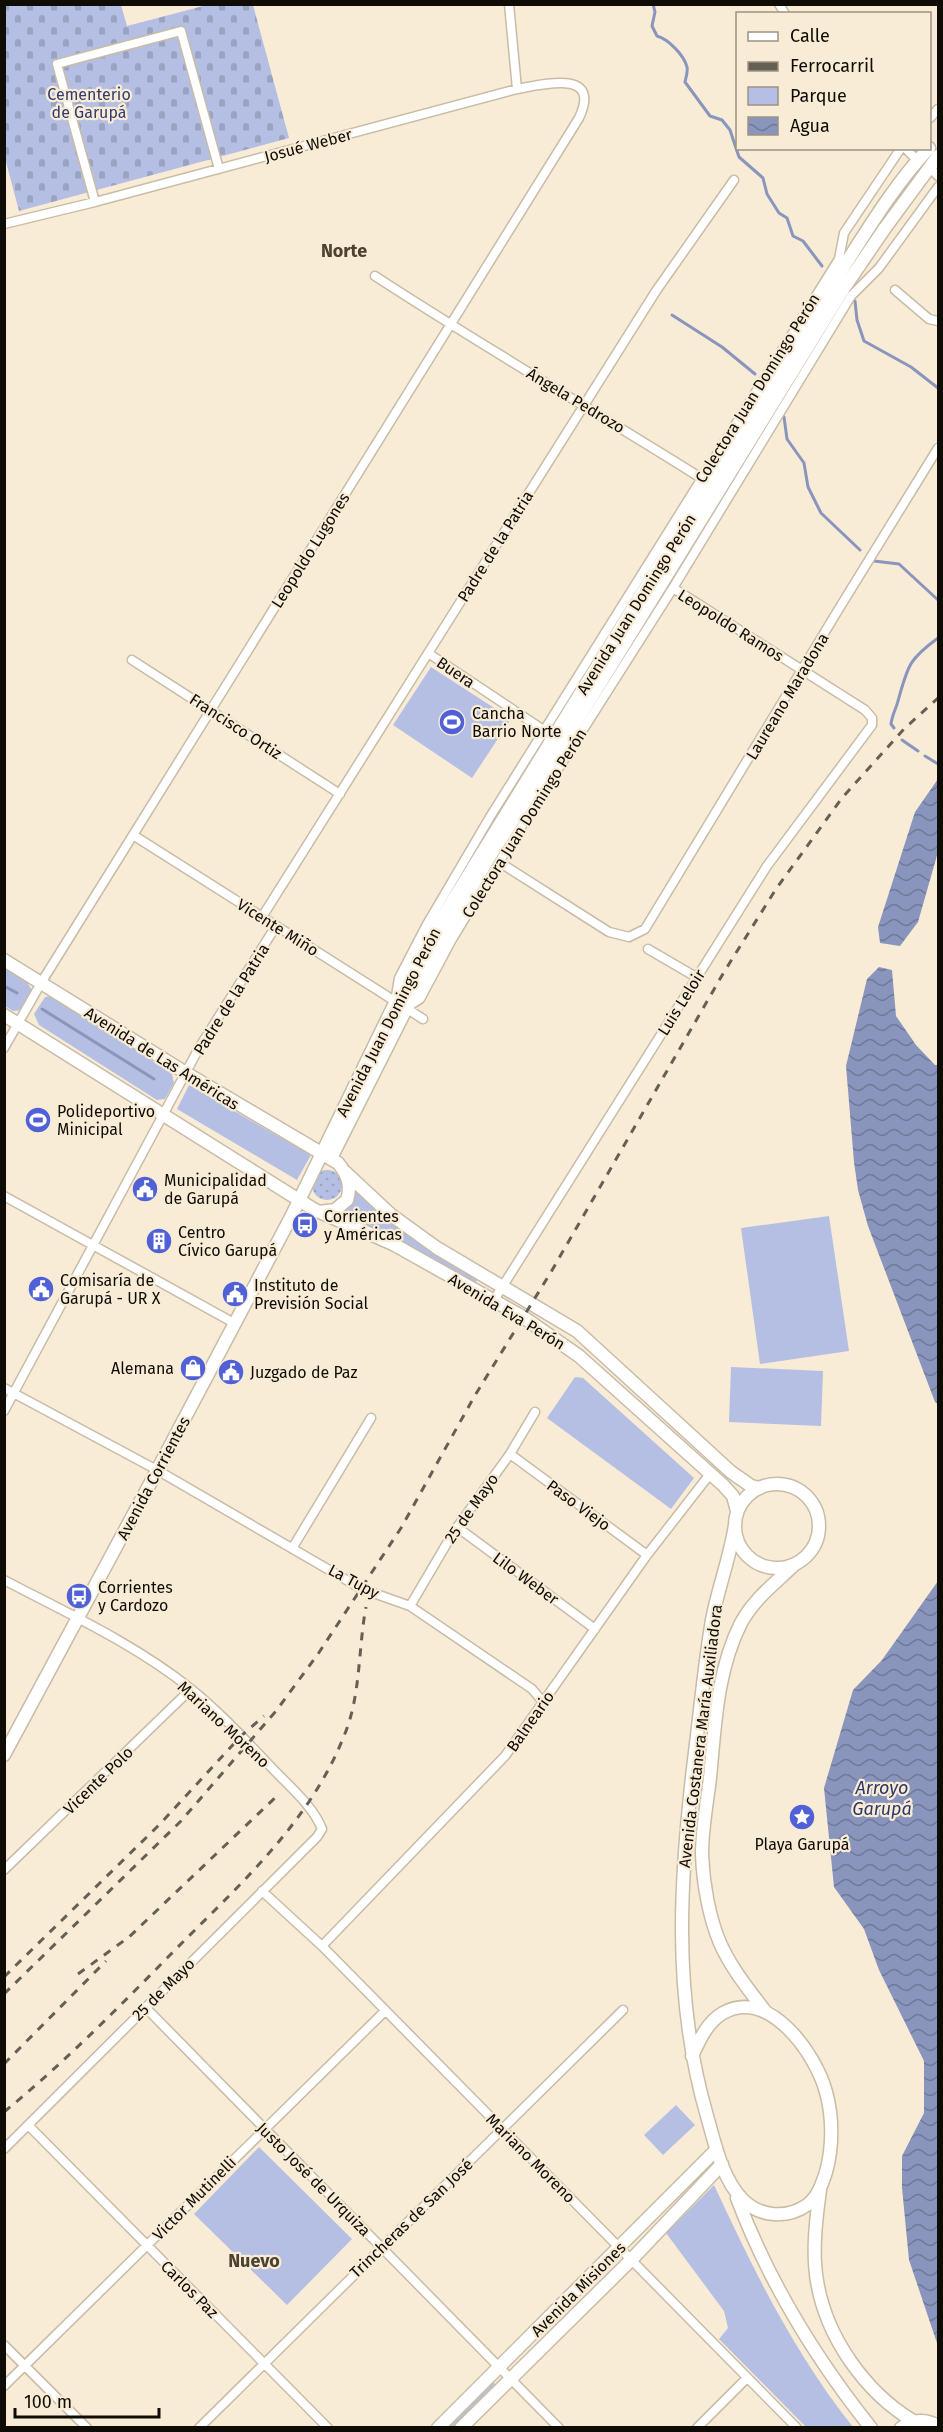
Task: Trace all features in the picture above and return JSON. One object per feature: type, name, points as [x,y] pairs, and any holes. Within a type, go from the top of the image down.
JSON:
[{"type":"main road","name":"Avenida Juan Domingo Perón","points":[[297,1200],[326,1156],[481,851],[655,576],[835,280],[917,160],[927,150]]},
{"type":"main road","name":"Avenida Juan Domingo Perón","points":[[401,1005],[490,856],[596,691],[844,288],[939,156]]},
{"type":"main road","name":"Avenida de Las Américas","points":[[4,960],[186,1073],[326,1156],[345,1172]]},
{"type":"main road","points":[[4,1015],[297,1200]]},
{"type":"main road","name":"Avenida Eva Perón","points":[[345,1172],[390,1214],[437,1248],[577,1331],[731,1472],[751,1486],[760,1488]]},
{"type":"main road","points":[[320,1212],[334,1210],[347,1200],[349,1183],[345,1172]]},
{"type":"main road","name":"Avenida Eva Perón","points":[[297,1200],[393,1244],[553,1336],[579,1356],[710,1474],[733,1496],[737,1511]]},
{"type":"main road","name":"Avenida Corrientes","points":[[4,1755],[158,1470],[291,1217],[297,1200]]},
{"type":"main road","points":[[776,1484],[787,1485],[805,1495],[817,1512],[820,1525],[813,1550],[793,1566],[777,1569],[758,1564],[741,1549],[735,1525],[737,1511],[744,1500],[760,1488],[776,1484]]},
{"type":"main road","name":"Avenida Costanera María Auxiliadora","points":[[692,2056],[683,1982],[681,1921],[685,1835],[711,1628],[735,1525]]},
{"type":"main road","name":"Avenida Costanera María Auxiliadora","points":[[765,2011],[732,1965],[720,1943],[711,1914],[704,1874],[703,1845],[718,1697],[729,1652],[750,1609],[765,1591],[793,1566]]},
{"type":"main road","points":[[871,2427],[834,2378],[774,2280],[753,2239],[716,2150],[692,2056],[707,2028],[722,2013],[736,2008],[765,2011],[786,2026],[804,2046],[816,2065],[826,2093],[831,2142],[827,2169],[820,2190],[815,2263],[822,2302],[837,2338],[852,2363],[907,2424],[922,2420],[939,2426]]},
{"type":"main road","name":"Avenida Misiones","points":[[438,2427],[716,2150]]},
{"type":"main road","name":"Avenida Misiones","points":[[462,2427],[632,2259],[722,2164]]},
{"type":"main road","points":[[734,2191],[755,2211],[778,2214],[792,2212],[806,2206],[820,2190]]},
{"type":"street","points":[[509,4],[517,89]]},
{"type":"street","points":[[95,202],[57,64],[181,31],[219,169]]},
{"type":"street","name":"Josué Weber","points":[[4,224],[95,202],[517,89],[560,81],[577,86],[585,94],[586,103],[579,118]]},
{"type":"street","name":"Leopoldo Lugones","points":[[4,1048],[41,983],[579,118]]},
{"type":"street","name":"Colectora Juan Domingo Perón","points":[[902,150],[844,233],[838,259],[426,926],[399,978],[401,1005],[420,999],[450,941],[674,588],[851,296],[879,268],[939,187]]},
{"type":"street","points":[[905,150],[917,160]]},
{"type":"street","points":[[929,167],[939,176]]},
{"type":"street","name":"Padre de la Patria","points":[[262,916],[656,291],[734,180]]},
{"type":"street","name":"Ángela Pedrozo","points":[[375,276],[450,325],[584,404],[701,478]]},
{"type":"street","points":[[895,290],[929,319],[939,321]]},
{"type":"street","name":"Laureano Maradona","points":[[499,862],[609,932],[629,937],[645,928],[939,448]]},
{"type":"street","name":"Leopoldo Ramos","points":[[674,588],[866,710],[872,718],[872,725]]},
{"type":"street","name":"Buera","points":[[428,653],[545,731]]},
{"type":"street","name":"Francisco Ortiz","points":[[132,660],[340,794]]},
{"type":"street","name":"Luis Leloir","points":[[494,1300],[767,866],[872,725]]},
{"type":"street","name":"Vicente Miño","points":[[133,835],[423,1018]]},
{"type":"street","name":"Padre de la Patria","points":[[4,1411],[199,1048],[276,926]]},
{"type":"street","points":[[648,949],[696,978]]},
{"type":"street","points":[[4,1196],[234,1323]]},
{"type":"street","name":"La Tupy","points":[[4,1388],[158,1470],[362,1589],[410,1606],[532,1689],[543,1702]]},
{"type":"street","name":"25 de Mayo","points":[[410,1606],[457,1527],[510,1454],[535,1412]]},
{"type":"street","points":[[293,1547],[371,1418]]},
{"type":"street","name":"Paso Viejo","points":[[510,1454],[647,1555]]},
{"type":"street","name":"Balneario","points":[[322,1946],[505,1756],[647,1555],[710,1474]]},
{"type":"street","name":"Lilo Weber","points":[[457,1527],[595,1629]]},
{"type":"street","name":"Mariano Moreno","points":[[4,1580],[78,1618],[153,1662],[192,1689],[307,1806],[318,1819],[322,1829]]},
{"type":"street","name":"Vicente Polo","points":[[4,1870],[192,1689]]},
{"type":"street","name":"25 de Mayo","points":[[4,2149],[316,1838],[322,1829]]},
{"type":"street","name":"Mariano Moreno","points":[[262,1891],[322,1946],[797,2427]]},
{"type":"street","name":"Justo José de Urquiza","points":[[145,2007],[559,2427]]},
{"type":"street","name":"Trincheras de San José","points":[[199,2427],[623,2010]]},
{"type":"street","name":"Victor Mutinelli","points":[[4,2386],[385,2011]]},
{"type":"street","name":"Carlos Paz","points":[[28,2125],[328,2427]]},
{"type":"street","points":[[4,2345],[87,2427]]},
{"type":"street","points":[[697,2427],[747,2378]]},
{"type":"green space","name":"Cementerio de Garupá","points":[[4,5],[121,5],[127,26],[207,5],[253,5],[289,138],[19,211],[5,158]]},
{"type":"green space","name":"Cancha Barrio Norte","points":[[431,667],[511,719],[472,778],[393,725]]},
{"type":"green space","points":[[4,967],[27,982],[33,992],[25,1010],[13,1011],[5,1006]]},
{"type":"green space","points":[[53,996],[172,1074],[174,1083],[165,1099],[157,1100],[39,1025],[34,1014],[45,997]]},
{"type":"green space","points":[[189,1085],[311,1155],[297,1180],[177,1109]]},
{"type":"green space","points":[[327,1170],[338,1174],[342,1185],[338,1196],[327,1200],[316,1196],[312,1185],[316,1174]]},
{"type":"green space","points":[[355,1189],[476,1277],[477,1281],[473,1283],[341,1211]]},
{"type":"green space","points":[[829,1216],[849,1351],[760,1364],[741,1228]]},
{"type":"green space","points":[[731,1367],[823,1371],[821,1426],[729,1422]]},
{"type":"green space","points":[[575,1377],[583,1378],[694,1478],[671,1509],[547,1418]]},
{"type":"green space","points":[[676,2105],[695,2125],[663,2155],[644,2135]]},
{"type":"green space","points":[[259,2147],[352,2239],[287,2305],[194,2214]]},
{"type":"green space","points":[[714,2185],[776,2310],[812,2370],[853,2427],[806,2427],[719,2339],[728,2328],[724,2311],[666,2233]]},
{"type":"green space","points":[[490,2379],[496,2385],[454,2427],[443,2428]]},
{"type":"water","points":[[938,779],[938,852],[918,922],[900,946],[880,943],[878,927],[915,812]]},
{"type":"water","points":[[879,967],[892,970],[896,1016],[916,1045],[935,1065],[938,1065],[938,1404],[935,1402],[868,1226],[858,1190],[854,1162],[846,1066],[867,979]]},
{"type":"water","name":"Arroyo Garupá","points":[[938,1581],[938,2346],[909,2260],[902,2188],[902,2156],[924,2113],[924,2061],[879,1970],[864,1929],[834,1887],[824,1788],[853,1690],[882,1660]]},
{"type":"waterway","points":[[653,4],[655,12],[652,26],[657,36],[671,44],[683,58],[687,69],[685,82],[710,116],[722,120],[730,130],[736,148]]},
{"type":"waterway","points":[[737,150],[739,157],[763,178],[767,194],[779,213],[787,218],[793,236],[803,241],[822,266]]},
{"type":"waterway","points":[[855,301],[857,320],[864,341],[911,367],[938,388]]},
{"type":"waterway","points":[[672,315],[722,347],[755,374]]},
{"type":"waterway","points":[[784,417],[787,439],[804,463],[808,487],[821,513],[860,550]]},
{"type":"waterway","points":[[874,561],[899,564],[938,600]]},
{"type":"waterway","points":[[894,728],[891,724],[907,671],[915,658],[938,638]]},
{"type":"waterway","points":[[902,740],[918,751]]},
{"type":"waterway","points":[[925,756],[938,764]]},
{"type":"waterway","points":[[4,986],[17,993]]},
{"type":"waterway","points":[[42,1009],[154,1079]]},
{"type":"railway","points":[[4,1994],[181,1821],[276,1711],[318,1654],[401,1528],[474,1397],[551,1272],[724,972],[776,889],[842,798],[904,729],[938,698]]},
{"type":"railway","points":[[4,2112],[112,2014],[246,1878],[292,1826],[312,1798],[344,1736],[356,1689],[366,1607]]},
{"type":"railway","points":[[4,1977],[160,1824],[241,1736],[264,1716]]},
{"type":"railway","points":[[78,1974],[129,1937],[279,1794]]},
{"type":"railway","points":[[4,2064],[106,1961]]},
{"type":"place","name":"Cancha Barrio Norte","points":[[452,722]]},
{"type":"place","name":"Polideportivo Minicipal","points":[[38,1120]]},
{"type":"place","name":"Municipalidad de Garupá","points":[[145,1189]]},
{"type":"place","name":"Corrientes y Américas","points":[[305,1225]]},
{"type":"place","name":"Centro Cívico Garupá","points":[[159,1241]]},
{"type":"place","name":"Comisaría de Garupá - UR X","points":[[41,1289]]},
{"type":"place","name":"Instituto de Previsión Social","points":[[235,1294]]},
{"type":"place","name":"Alemana","points":[[193,1368]]},
{"type":"place","name":"Juzgado de Paz","points":[[231,1372]]},
{"type":"place","name":"Corrientes y Cardozo","points":[[79,1596]]},
{"type":"place","name":"Playa Garupá","points":[[802,1817]]},
{"type":"district","name":"Norte","points":[[344,251]]},
{"type":"district","name":"Nuevo","points":[[254,2261]]}]
